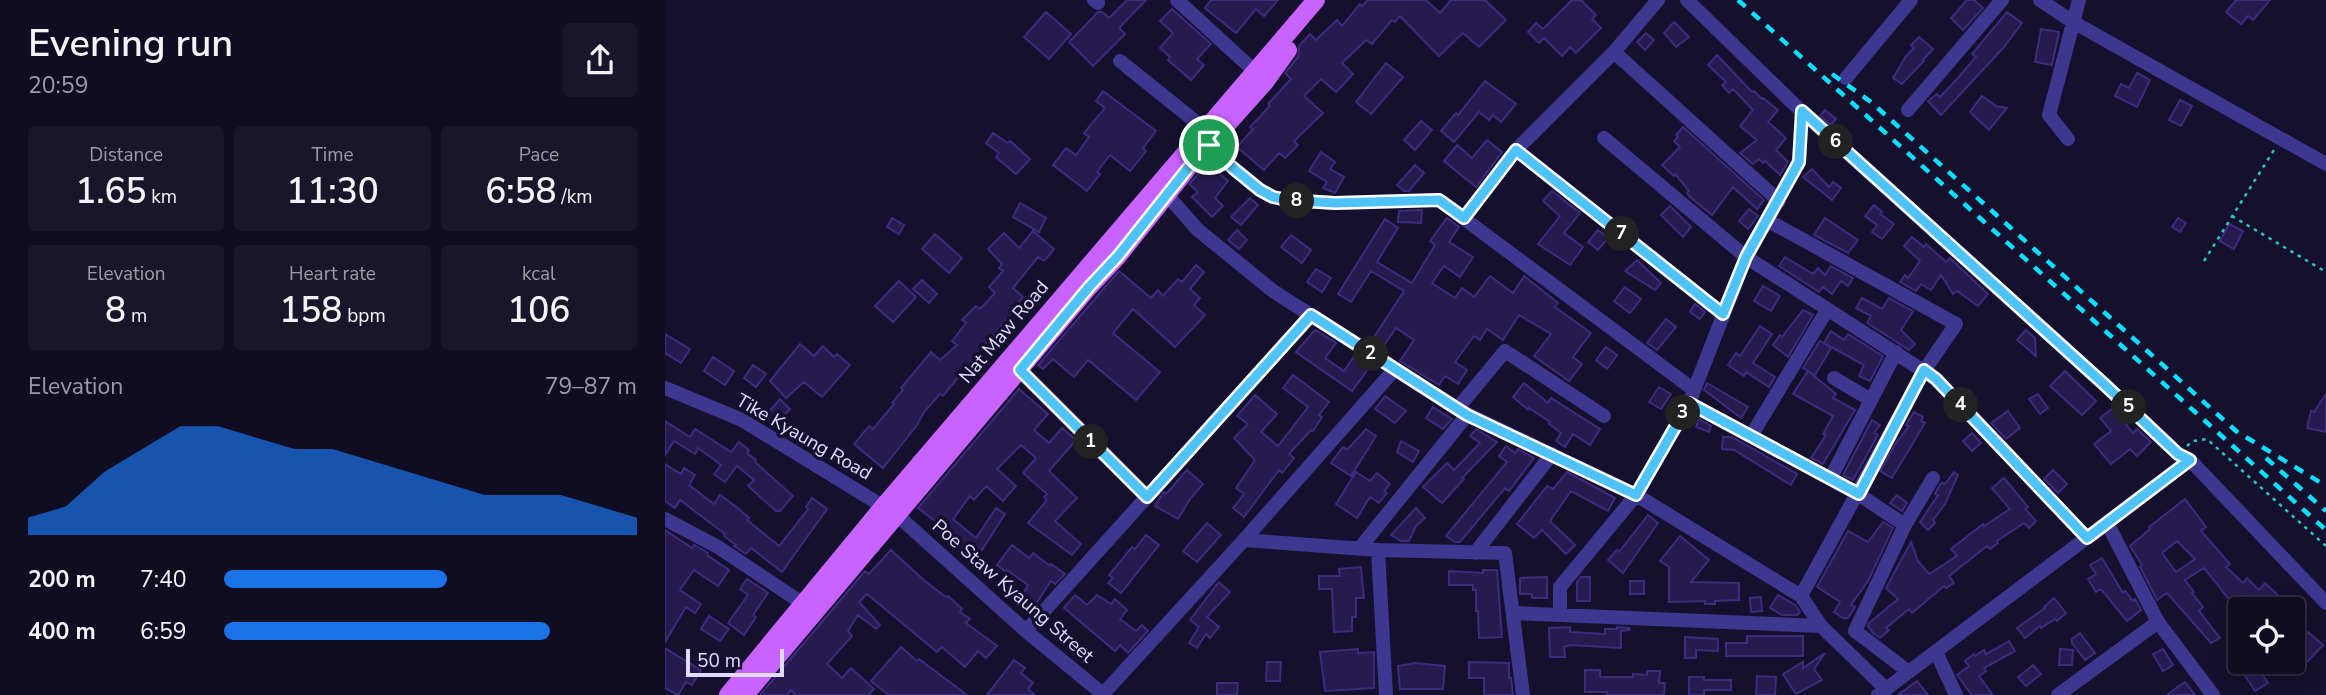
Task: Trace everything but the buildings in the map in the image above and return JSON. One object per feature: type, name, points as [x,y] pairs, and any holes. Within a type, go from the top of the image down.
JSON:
[{"type":"main road","name":"Nat Maw Road","points":[[1261,77],[1316,0]]},
{"type":"main road","name":"Nat Maw Road","points":[[745,695],[890,511],[1161,192],[1188,168],[1208,137],[1331,0]]},
{"type":"main road","name":"Nat Maw Road","points":[[728,695],[802,603],[1020,370],[1161,192]]},
{"type":"street","points":[[1177,0],[1261,77]]},
{"type":"street","points":[[1464,218],[1516,150],[1615,52],[1658,0]]},
{"type":"street","points":[[1687,0],[1802,111],[2178,454]]},
{"type":"street","points":[[1846,79],[1911,0]]},
{"type":"street","points":[[1908,110],[2002,0]]},
{"type":"street","points":[[2040,0],[2073,22],[2326,163]]},
{"type":"street","points":[[2068,139],[2049,115],[2079,0]]},
{"type":"street","points":[[1615,52],[1779,201]]},
{"type":"street","points":[[1121,61],[1208,137],[1242,176],[1273,197],[1335,203],[1439,200],[1692,396],[1751,436],[1859,494],[1905,525]]},
{"type":"street","points":[[1560,615],[1560,587],[1636,495],[1692,396],[1746,257],[1799,162],[1802,111]]},
{"type":"street","points":[[1604,138],[1746,257],[1936,379],[2087,538]]},
{"type":"street","points":[[1516,150],[1723,314]]},
{"type":"street","points":[[1161,192],[1198,230],[1273,291],[1462,412],[1636,495],[1801,596],[1821,626],[1882,692],[2190,460],[2326,603]]},
{"type":"street","points":[[1767,220],[1956,324],[1924,370],[1859,494],[1801,596]]},
{"type":"street","points":[[1751,436],[1827,310]]},
{"type":"street","points":[[1026,631],[1311,315]]},
{"type":"street","points":[[1359,549],[1505,351],[1604,416]]},
{"type":"street","points":[[1830,479],[1896,352]]},
{"type":"street","points":[[1103,694],[1395,369]]},
{"type":"street","points":[[1020,370],[1147,497]]},
{"type":"street","points":[[1834,377],[1871,401]]},
{"type":"street","name":"Tike Kyaung Road","points":[[665,388],[742,420],[890,511]]},
{"type":"street","points":[[1475,553],[1552,454]]},
{"type":"street","points":[[1909,672],[1855,631],[1905,525],[1933,478]]},
{"type":"street","name":"Poe Staw Kyaung Street","points":[[890,511],[1026,631],[1103,694]]},
{"type":"street","points":[[665,519],[718,547],[802,603]]},
{"type":"street","points":[[2107,523],[2158,622],[2213,695]]},
{"type":"street","points":[[1244,540],[1378,550],[1505,553],[1523,695]]},
{"type":"street","points":[[1378,550],[1386,695]]},
{"type":"street","points":[[1513,613],[1821,626]]},
{"type":"street","points":[[2058,695],[2158,622]]},
{"type":"street","points":[[1935,652],[1957,695]]},
{"type":"path","points":[[2204,261],[2281,138]]},
{"type":"path","points":[[2232,216],[2326,272]]},
{"type":"path","points":[[2178,454],[2193,441],[2207,439],[2326,546]]},
{"type":"railway","points":[[1738,0],[2326,530]]},
{"type":"railway","points":[[1832,74],[1871,102],[2236,431],[2326,486]]},
{"type":"railway","points":[[2266,458],[2326,511]]},
{"type":"route","points":[[1802,111],[2178,454],[2190,460],[2087,538],[1936,379],[1924,370],[1859,494],[1689,403],[1636,495],[1467,415],[1311,315],[1147,497],[1020,370],[1209,145],[1260,190],[1273,197],[1335,203],[1439,200],[1464,218],[1516,150],[1723,314],[1746,257],[1799,162],[1802,111]]}]
